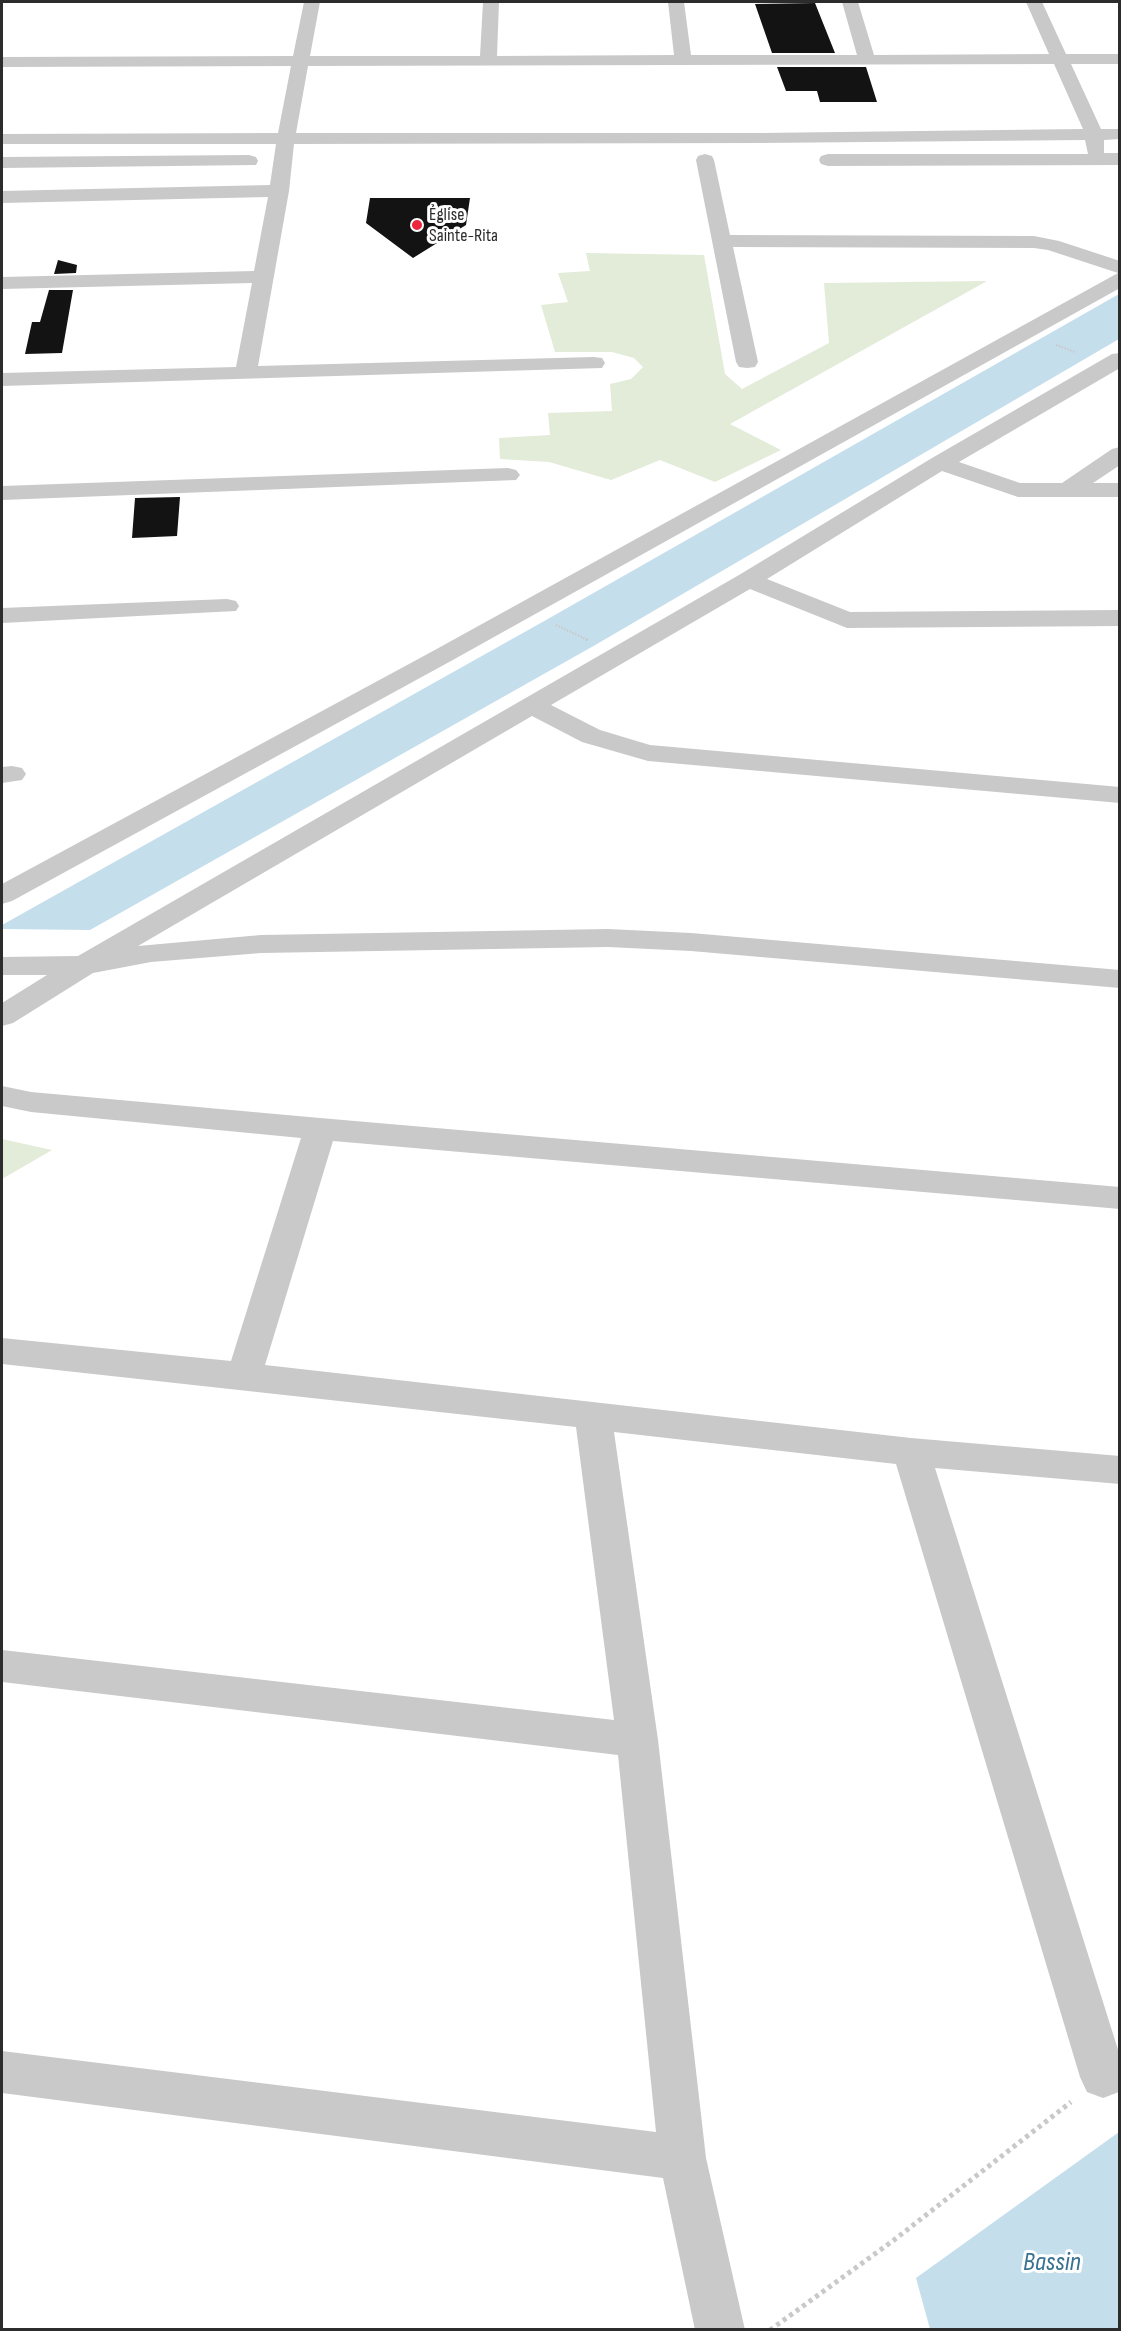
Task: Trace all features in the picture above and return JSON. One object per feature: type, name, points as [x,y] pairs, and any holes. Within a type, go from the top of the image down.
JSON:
[{"type":"street","points":[[246,373],[312,2]]},
{"type":"street","points":[[488,61],[491,2]]},
{"type":"street","points":[[676,2],[683,60]]},
{"type":"street","points":[[850,2],[867,60]]},
{"type":"street","points":[[1034,2],[1094,134],[1097,159]]},
{"type":"street","points":[[2,62],[1119,60]]},
{"type":"street","points":[[2,139],[735,139],[1119,134]]},
{"type":"street","points":[[184,193],[194,139]]},
{"type":"street","points":[[809,160],[1119,159]]},
{"type":"street","points":[[682,160],[728,160]]},
{"type":"street","points":[[705,160],[747,362]]},
{"type":"street","points":[[2,163],[305,161]]},
{"type":"street","points":[[2,197],[279,191]]},
{"type":"street","points":[[722,241],[1034,242],[1052,245],[1119,268]]},
{"type":"street","points":[[2,283],[264,277]]},
{"type":"street","points":[[2,895],[442,656],[1119,279]]},
{"type":"street","points":[[2,1016],[84,965],[748,580],[940,463],[1119,359]]},
{"type":"street","points":[[2,380],[594,363]]},
{"type":"street","points":[[1066,491],[1119,454]]},
{"type":"street","points":[[940,463],[1018,490],[1119,490]]},
{"type":"street","points":[[2,492],[508,475]]},
{"type":"street","points":[[748,580],[847,620],[1119,618]]},
{"type":"street","points":[[2,616],[226,606]]},
{"type":"street","points":[[530,705],[591,736],[648,753],[1119,795]]},
{"type":"street","points":[[2,966],[84,965],[151,953],[261,944],[608,939],[691,942],[1119,979]]},
{"type":"street","points":[[2,1096],[31,1102],[321,1130],[1119,1198]]},
{"type":"street","points":[[244,1376],[321,1130]]},
{"type":"street","points":[[2,1351],[244,1376],[911,1452],[1119,1470]]},
{"type":"street","points":[[593,1416],[637,1740],[682,2158],[720,2330]]},
{"type":"street","points":[[911,1452],[1103,2078]]},
{"type":"street","points":[[2,1666],[637,1740]]},
{"type":"street","points":[[2,2072],[682,2158]]},
{"type":"path","points":[[1049,343],[1080,353]]},
{"type":"path","points":[[546,620],[597,644]]},
{"type":"path","points":[[770,2330],[894,2240],[1103,2078]]},
{"type":"green space","points":[[586,253],[704,255],[725,374],[742,389],[829,343],[824,283],[987,281],[730,424],[781,450],[715,482],[660,460],[611,480],[549,462],[500,459],[499,438],[550,435],[548,413],[612,411],[610,384],[631,379],[643,367],[634,358],[612,352],[555,352],[541,305],[568,302],[558,273],[590,271]]},
{"type":"green space","points":[[2,1139],[52,1150],[2,1179]]},
{"type":"water","points":[[1119,294],[1119,339],[597,644],[90,930],[2,929],[2,925],[546,620]]},
{"type":"water","name":"Bassin","points":[[1119,2132],[1119,2329],[930,2329],[916,2278]]},
{"type":"building","points":[[815,3],[835,53],[772,53],[755,4]]},
{"type":"building","points":[[777,67],[866,67],[877,102],[820,102],[817,91],[786,91]]},
{"type":"building","name":"Église Sainte-Rita","points":[[370,198],[470,198],[466,225],[413,258],[366,223]]},
{"type":"building","points":[[58,260],[77,265],[76,273],[54,274]]},
{"type":"building","points":[[49,290],[73,290],[62,353],[25,354],[32,322],[40,322]]},
{"type":"building","points":[[180,497],[177,536],[132,538],[135,498]]},
{"type":"place","name":"Église Sainte-Rita","points":[[417,225]]}]
